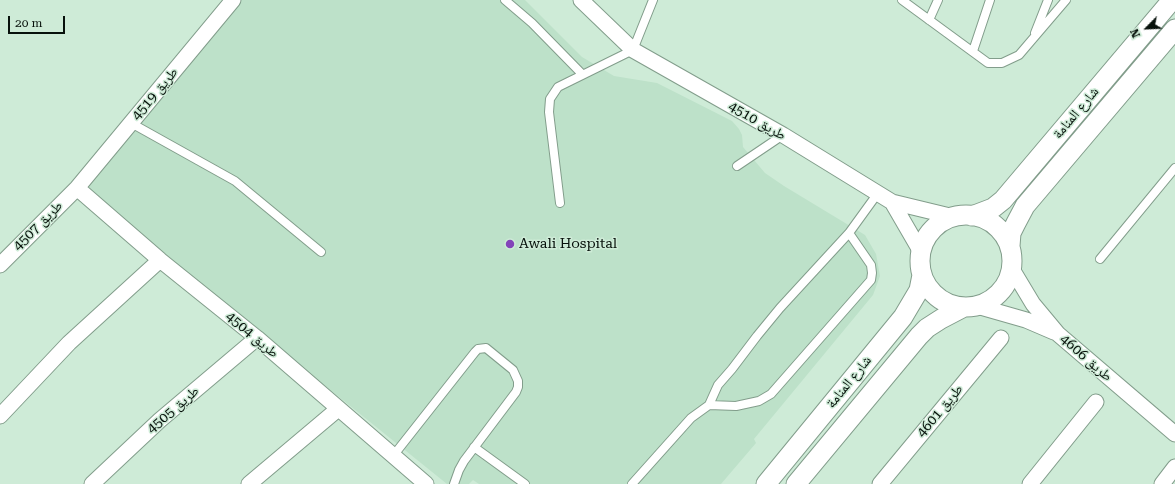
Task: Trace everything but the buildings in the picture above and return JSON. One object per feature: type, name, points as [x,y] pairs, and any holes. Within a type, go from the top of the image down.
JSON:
[{"type":"street","name":"طريق 4519","points":[[77,188],[233,0]]},
{"type":"street","name":"طريق 4510","points":[[581,0],[633,50],[783,135],[892,202],[921,252]]},
{"type":"street","name":"شارع المنامة","points":[[963,216],[993,208],[1003,200],[1172,0]]},
{"type":"street","name":"شارع المنامة","points":[[1010,246],[1011,233],[1026,206],[1175,29]]},
{"type":"street","name":"طريق 4504","points":[[77,188],[160,260],[257,338],[423,483]]},
{"type":"street","name":"طريق 4507","points":[[0,265],[77,188]]},
{"type":"street","points":[[892,202],[988,221],[1001,231],[1010,246],[1012,257],[1012,269],[1008,282],[1000,293],[989,301],[971,307]]},
{"type":"street","points":[[963,216],[939,224],[928,236],[921,252],[921,263],[922,274],[929,287],[938,298],[951,304],[971,307],[1026,320],[1058,334]]},
{"type":"street","points":[[0,416],[68,343],[160,260]]},
{"type":"street","name":"طريق 4606","points":[[1012,269],[1033,304],[1058,334],[1175,434]]},
{"type":"street","name":"شارع المنامة","points":[[766,484],[903,317],[919,290],[922,274]]},
{"type":"street","name":"شارع المنامة","points":[[796,484],[919,336],[927,328],[942,319],[971,307]]},
{"type":"street","name":"طريق 4505","points":[[92,484],[160,420],[257,338]]},
{"type":"street","name":"طريق 4601","points":[[880,484],[1001,338]]},
{"type":"street","points":[[1030,484],[1096,402]]},
{"type":"street","points":[[249,484],[338,409]]},
{"type":"street","points":[[1162,484],[1175,467]]},
{"type":"lane","points":[[505,0],[532,23],[582,74]]},
{"type":"lane","points":[[560,202],[549,112],[550,99],[558,87],[633,50],[653,0]]},
{"type":"lane","points":[[902,0],[988,63],[1002,63],[1019,55],[1066,0]]},
{"type":"lane","points":[[929,20],[938,0]]},
{"type":"lane","points":[[973,51],[990,0]]},
{"type":"lane","points":[[1033,39],[1048,0]]},
{"type":"lane","points":[[131,123],[235,181],[321,252]]},
{"type":"lane","points":[[737,166],[783,135]]},
{"type":"lane","points":[[1100,259],[1175,168]]},
{"type":"lane","points":[[632,484],[691,418],[709,405],[718,385],[757,336],[780,308],[849,233],[878,193]]},
{"type":"lane","points":[[709,405],[736,406],[759,401],[772,394],[870,280],[872,273],[871,265],[849,233]]},
{"type":"lane","points":[[393,456],[475,352],[478,349],[486,348],[513,370],[518,381],[518,387],[516,392],[459,470],[454,484]]},
{"type":"lane","points":[[474,448],[525,484]]},
{"type":"shaded area","name":"Awali Hospital","points":[[238,0],[525,0],[582,57],[614,76],[657,83],[732,121],[742,135],[743,147],[765,173],[865,235],[876,254],[880,276],[873,295],[754,439],[756,443],[721,484],[479,484],[473,480],[469,484],[447,484],[92,198],[86,185]]},
{"type":"place","name":"Awali Hospital","points":[[510,244]]}]
